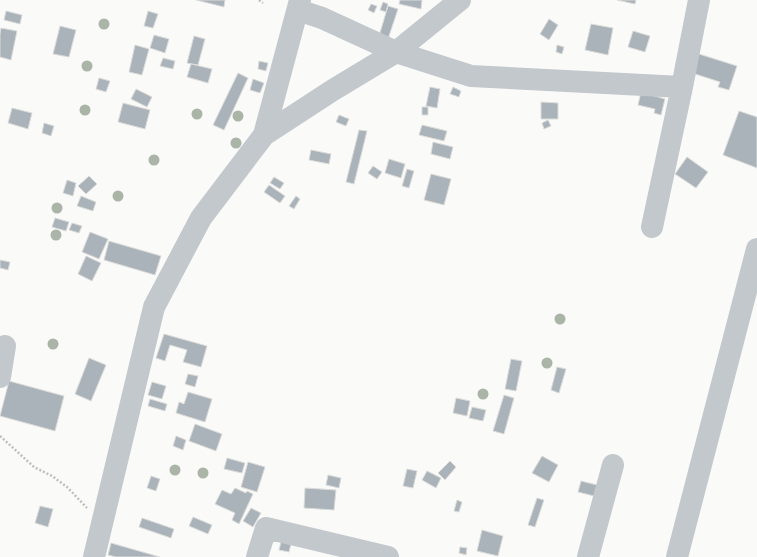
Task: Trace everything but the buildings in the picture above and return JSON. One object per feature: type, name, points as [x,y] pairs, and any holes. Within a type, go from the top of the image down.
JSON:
[{"type":"street","points":[[94,557],[154,307],[201,218],[264,135],[332,90],[396,52],[460,0]]},
{"type":"street","points":[[652,227],[699,0]]},
{"type":"street","points":[[264,135],[299,5],[322,18],[396,52],[471,76],[682,86]]},
{"type":"street","points":[[677,557],[757,249]]},
{"type":"street","points":[[0,377],[5,346]]},
{"type":"street","points":[[588,557],[613,465]]},
{"type":"street","points":[[257,557],[266,528],[388,557]]},
{"type":"path","points":[[259,0],[263,3]]},
{"type":"path","points":[[0,436],[34,467],[52,476],[67,487],[102,525]]}]
